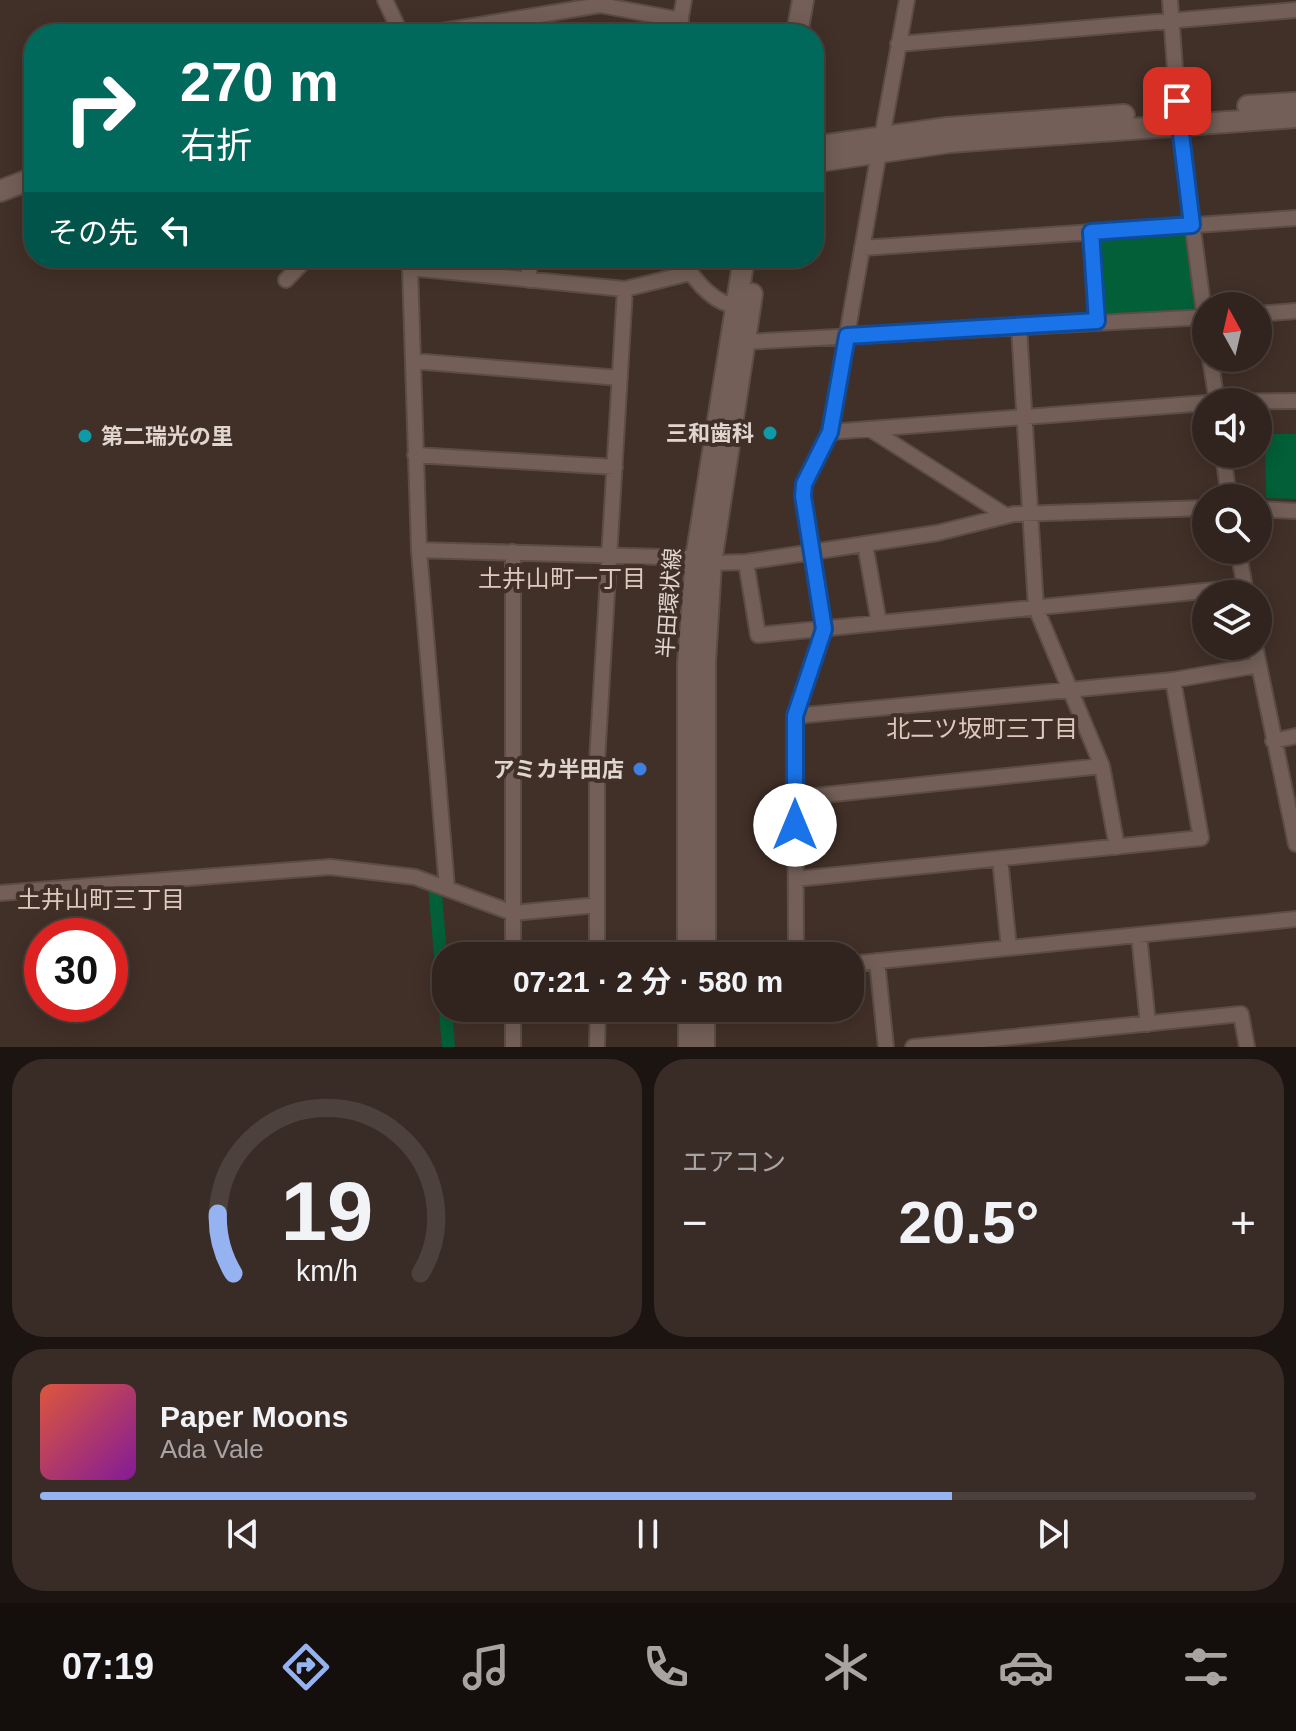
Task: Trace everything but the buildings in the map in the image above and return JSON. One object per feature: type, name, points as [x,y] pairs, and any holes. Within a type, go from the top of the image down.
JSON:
[{"type":"main road","points":[[785,24],[789,0]]},
{"type":"main road","points":[[799,24],[803,0]]},
{"type":"main road","points":[[824,147],[950,142],[1296,103]]},
{"type":"main road","points":[[1178,117],[1296,117]]},
{"type":"main road","points":[[824,159],[880,145]]},
{"type":"main road","points":[[0,191],[24,182]]},
{"type":"main road","name":"半田環状線","points":[[688,942],[688,663],[742,268]]},
{"type":"main road","name":"半田環状線","points":[[705,942],[703,560],[755,268]]},
{"type":"main road","points":[[689,1022],[689,1047]]},
{"type":"main road","points":[[704,1022],[704,1047]]},
{"type":"street","points":[[385,0],[396,24]]},
{"type":"street","points":[[680,24],[684,0]]},
{"type":"street","points":[[796,942],[795,716],[824,629],[803,496],[804,484],[830,432],[907,0]]},
{"type":"street","points":[[1170,0],[1178,117],[1201,292]]},
{"type":"street","points":[[485,24],[600,5],[668,24]]},
{"type":"street","points":[[898,44],[1296,10]]},
{"type":"street","points":[[862,248],[1296,218]]},
{"type":"street","points":[[1091,232],[1097,321]]},
{"type":"street","points":[[286,280],[297,268]]},
{"type":"street","points":[[447,888],[419,550],[410,268],[625,289],[690,273]]},
{"type":"street","points":[[529,268],[529,280]]},
{"type":"street","points":[[687,268],[722,304],[736,306]]},
{"type":"street","points":[[597,942],[597,761],[625,289]]},
{"type":"street","points":[[1272,313],[1296,311]]},
{"type":"street","points":[[744,342],[1097,321],[1192,321]]},
{"type":"street","points":[[1019,327],[1036,608],[1102,766],[1117,847]]},
{"type":"street","points":[[413,361],[620,378]]},
{"type":"street","points":[[1272,401],[1296,401]]},
{"type":"street","points":[[830,432],[1192,404]]},
{"type":"street","points":[[870,429],[1005,515]]},
{"type":"street","points":[[415,455],[615,467]]},
{"type":"street","points":[[419,550],[746,562],[937,533],[1005,515],[1192,508]]},
{"type":"street","points":[[1272,510],[1296,511]]},
{"type":"street","points":[[865,544],[879,623]]},
{"type":"street","points":[[513,552],[513,942]]},
{"type":"street","points":[[746,562],[758,635],[1192,595]]},
{"type":"street","points":[[1258,660],[1296,844]]},
{"type":"street","points":[[795,716],[1173,680],[1259,665]]},
{"type":"street","points":[[796,879],[1201,838],[1173,680]]},
{"type":"street","points":[[1273,741],[1296,736]]},
{"type":"street","points":[[795,798],[1102,766]]},
{"type":"street","points":[[1000,859],[1009,948]]},
{"type":"street","points":[[0,893],[330,867],[389,871],[447,888],[513,913],[597,905]]},
{"type":"street","points":[[864,962],[1296,919]]},
{"type":"street","points":[[1139,935],[1148,1024]]},
{"type":"street","points":[[877,961],[886,1047]]},
{"type":"street","points":[[913,1047],[1060,1040],[1148,1024],[1241,1014],[1247,1047]]},
{"type":"street","points":[[513,1022],[513,1047]]},
{"type":"street","points":[[597,1047],[598,1022]]},
{"type":"green space","points":[[1181,232],[1185,235],[1194,292],[1192,311],[1104,315],[1101,312],[1097,243],[1100,238]]},
{"type":"green space","points":[[1272,434],[1296,434],[1296,499],[1272,498],[1272,484],[1266,484],[1266,468],[1272,468]]},
{"type":"green space","points":[[428,886],[442,892],[446,942],[433,942]]},
{"type":"green space","points":[[440,1022],[453,1022],[455,1047],[442,1047]]},
{"type":"place","name":"三和歯科","points":[[770,433]]},
{"type":"place","name":"第二瑞光の里","points":[[85,436]]},
{"type":"place","name":"アミカ半田店","points":[[640,769]]},
{"type":"district","name":"土井山町一丁目","points":[[562,578]]},
{"type":"district","name":"北二ツ坂町三丁目","points":[[982,728]]},
{"type":"district","name":"土井山町三丁目","points":[[101,899]]},
{"type":"route","points":[[795,825],[795,716],[824,629],[803,496],[804,484],[830,432],[847,336],[1097,321],[1091,232],[1192,225],[1177,101]]}]
